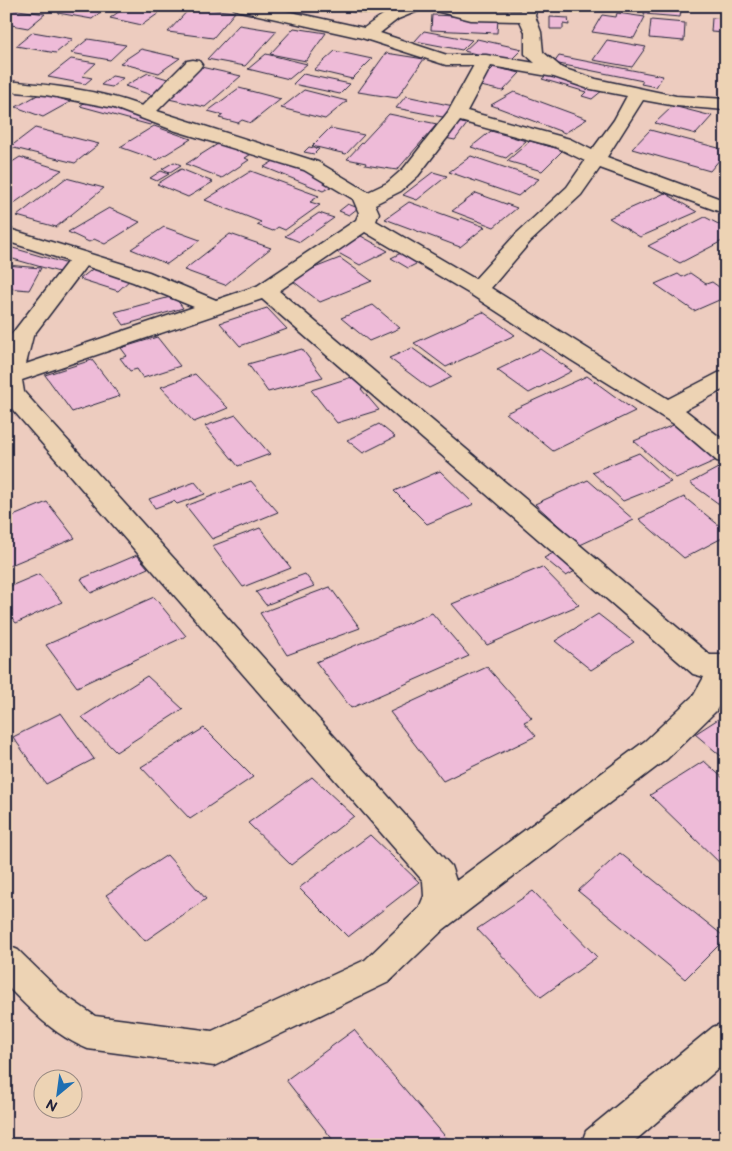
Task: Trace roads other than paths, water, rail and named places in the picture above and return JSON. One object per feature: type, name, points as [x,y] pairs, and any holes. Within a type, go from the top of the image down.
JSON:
[{"type":"street","points":[[240,6],[367,34],[446,60],[486,60],[556,72],[592,84],[676,101],[726,105]]},
{"type":"street","points":[[367,34],[392,16],[417,6]]},
{"type":"street","points":[[434,6],[471,15],[528,11],[533,32],[534,54],[556,72]]},
{"type":"street","points":[[8,378],[265,290],[364,212],[411,172],[456,114],[486,60]]},
{"type":"street","points":[[145,113],[193,65]]},
{"type":"street","points":[[7,88],[46,90],[118,103],[180,126],[311,166],[361,196],[364,212],[422,258],[478,289],[579,355],[683,419],[726,454]]},
{"type":"street","points":[[478,289],[523,238],[574,191],[623,120],[638,93]]},
{"type":"street","points":[[456,114],[564,143],[595,159],[726,208]]},
{"type":"street","points":[[6,234],[141,277],[215,308]]},
{"type":"street","points":[[82,257],[22,335],[8,378],[12,394],[438,876],[441,896],[432,918]]},
{"type":"street","points":[[6,961],[50,1006],[88,1032],[214,1049],[377,971],[432,918],[656,750],[705,703],[725,666],[703,666],[265,290]]},
{"type":"street","points":[[668,410],[726,378]]},
{"type":"street","points":[[600,1145],[726,1039]]}]
